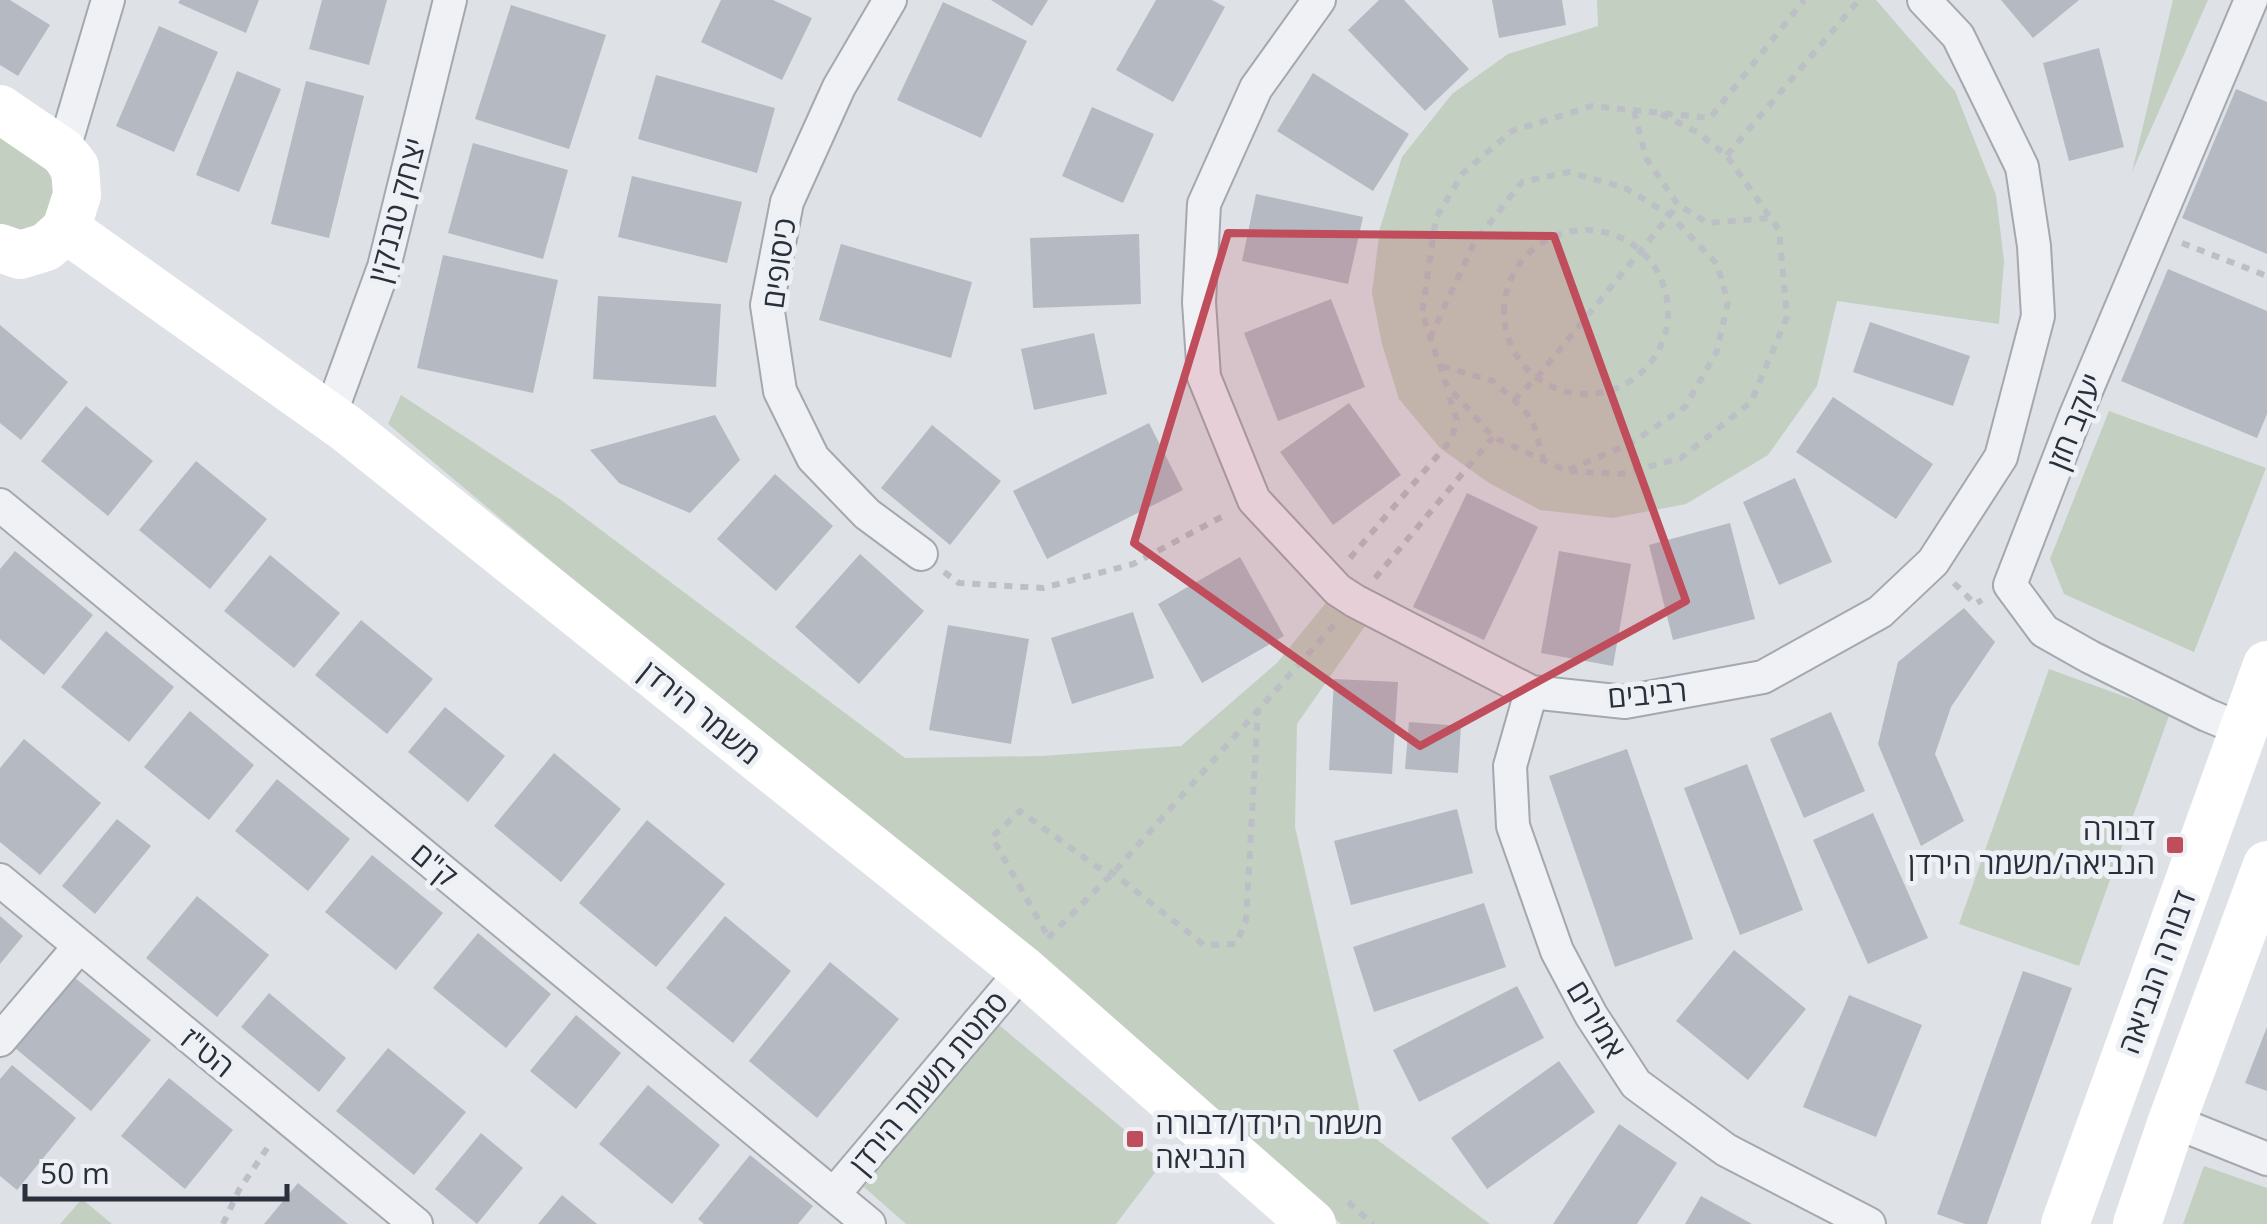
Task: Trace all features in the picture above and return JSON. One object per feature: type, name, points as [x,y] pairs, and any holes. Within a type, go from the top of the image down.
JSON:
[{"type":"street","points":[[63,152],[108,0]]},
{"type":"street","name":"יצחק טבנקין","points":[[330,415],[384,267],[450,0]]},
{"type":"street","name":"כיסופים","points":[[890,0],[839,87],[787,202],[768,305],[780,390],[813,458],[867,514],[921,554]]},
{"type":"street","name":"רביבים","points":[[1319,0],[1256,88],[1204,204],[1199,302],[1204,376],[1254,500],[1343,591],[1531,692],[1625,702],[1763,677],[1880,612],[1933,562],[2001,457],[2038,316],[2034,246],[2022,167],[1958,36],[1924,0]]},
{"type":"street","name":"יעקב חזן","points":[[2243,730],[2106,666],[2044,631],[2010,585],[2075,416],[2251,0]]},
{"type":"street","points":[[0,109],[63,152],[76,168],[77,195],[66,229],[46,247],[20,255],[0,248]]},
{"type":"street","name":"משמר הירדן","points":[[66,229],[330,415],[1036,954],[1312,1224]]},
{"type":"street","name":"ק\"ם","points":[[0,505],[869,1224]]},
{"type":"street","name":"דבורה הנביאה","points":[[2065,1224],[2267,665]]},
{"type":"street","name":"אמירים","points":[[1531,692],[1510,766],[1513,826],[1557,951],[1591,1014],[1636,1084],[1726,1150],[1870,1224]]},
{"type":"street","points":[[2137,1224],[2267,864]]},
{"type":"street","name":"הט\"ז","points":[[0,880],[416,1224]]},
{"type":"street","points":[[0,1040],[80,946]]},
{"type":"street","name":"סמטת משמר הירדן","points":[[834,1194],[1036,954]]},
{"type":"street","points":[[2172,1121],[2267,1159]]},
{"type":"path","points":[[1258,708],[1246,920],[1236,944],[1204,945],[1113,873],[1097,867],[1020,811],[992,837],[1036,954],[1113,873],[1258,708],[1451,440],[1457,420],[1422,313],[1436,218],[1463,172],[1512,131],[1592,106],[1710,118],[1804,0]]},
{"type":"path","points":[[1727,156],[1859,0]]},
{"type":"path","points":[[1634,112],[1646,158],[1678,205],[1708,223],[1770,218]]},
{"type":"path","points":[[1446,384],[1492,437],[1567,471],[1621,474],[1681,458],[1751,402],[1786,316],[1778,230],[1727,156],[1697,132],[1661,114]]},
{"type":"path","points":[[1430,338],[1474,243],[1522,182],[1569,172],[1625,188],[1670,215],[1718,264],[1728,302],[1718,351],[1685,407],[1630,444],[1567,471]]},
{"type":"path","points":[[1514,400],[1539,376],[1678,205]]},
{"type":"path","points":[[1596,228],[1641,253],[1659,270],[1670,309],[1666,335],[1654,361],[1636,379],[1610,392],[1577,395],[1548,386],[1505,334],[1502,317],[1506,288],[1528,251],[1557,232],[1596,228]]},
{"type":"path","points":[[2153,231],[2267,276]]},
{"type":"path","points":[[1440,365],[1493,381],[1514,400],[1532,418],[1544,460]]},
{"type":"path","points":[[1399,549],[1492,437]]},
{"type":"path","points":[[921,554],[959,584],[1044,588],[1133,564],[1254,500]]},
{"type":"path","points":[[222,1224],[239,1190],[290,1120]]},
{"type":"highlighted area","points":[[1228,233],[1554,236],[1686,601],[1420,746],[1134,543]]},
{"type":"green space","points":[[1597,0],[1876,0],[1955,91],[1996,195],[2004,261],[1999,324],[1837,301],[1817,386],[1768,455],[1686,504],[1613,518],[1540,510],[1489,483],[1440,448],[1399,399],[1372,293],[1380,228],[1402,157],[1452,94],[1508,54],[1598,26]]},
{"type":"green space","points":[[2173,0],[2208,0],[2132,172]]},
{"type":"green space","points":[[0,132],[45,165],[55,187],[49,215],[30,229],[0,230]]},
{"type":"green space","points":[[401,395],[561,500],[905,758],[1043,756],[1181,746],[1277,663],[1333,594],[1370,619],[1297,724],[1295,827],[1364,1130],[1490,1224],[1341,1224],[388,424]]},
{"type":"green space","points":[[2109,411],[2266,468],[2194,652],[2064,594],[2050,559]]},
{"type":"green space","points":[[2049,669],[2170,713],[2079,966],[1959,924]]},
{"type":"green space","points":[[993,1020],[1163,1162],[1116,1224],[906,1224],[864,1187]]},
{"type":"green space","points":[[2204,1166],[2267,1188],[2267,1224],[2183,1224]]},
{"type":"green space","points":[[82,1199],[112,1224],[60,1224]]},
{"type":"building","points":[[0,0],[10,0],[50,25],[18,76],[0,65]]},
{"type":"building","points":[[259,0],[246,33],[178,3]]},
{"type":"building","points":[[322,0],[387,0],[369,65],[309,49]]},
{"type":"building","points":[[721,0],[773,0],[812,18],[782,80],[701,42]]},
{"type":"building","points":[[991,0],[1048,0],[1032,26]]},
{"type":"building","points":[[1156,0],[1212,0],[1225,7],[1173,102],[1116,70]]},
{"type":"building","points":[[1379,0],[1404,0],[1469,69],[1425,111],[1348,30]]},
{"type":"building","points":[[1492,0],[1562,0],[1566,25],[1499,38]]},
{"type":"building","points":[[2001,0],[2079,0],[2033,38]]},
{"type":"building","points":[[943,2],[1027,41],[981,138],[897,100]]},
{"type":"building","points":[[511,5],[606,35],[569,149],[475,119]]},
{"type":"building","points":[[159,26],[218,52],[174,152],[116,126]]},
{"type":"building","points":[[2099,48],[2124,147],[2069,161],[2043,63]]},
{"type":"building","points":[[237,71],[281,89],[239,192],[196,175]]},
{"type":"building","points":[[1313,73],[1409,134],[1373,191],[1277,131]]},
{"type":"building","points":[[656,75],[775,108],[757,173],[638,139]]},
{"type":"building","points":[[306,81],[364,96],[329,238],[271,224]]},
{"type":"building","points":[[2236,89],[2267,102],[2267,254],[2182,218]]},
{"type":"building","points":[[1092,107],[1154,134],[1123,203],[1062,176]]},
{"type":"building","points":[[473,143],[568,170],[543,259],[448,233]]},
{"type":"building","points":[[632,176],[742,202],[727,263],[618,237]]},
{"type":"building","points":[[1256,194],[1363,217],[1348,284],[1242,261]]},
{"type":"building","points":[[1139,234],[1141,304],[1033,308],[1030,238]]},
{"type":"building","points":[[841,244],[972,282],[951,358],[819,320]]},
{"type":"building","points":[[443,255],[558,280],[533,393],[417,368]]},
{"type":"building","points":[[2168,269],[2267,311],[2267,414],[2257,438],[2121,381]]},
{"type":"building","points":[[598,296],[721,304],[716,387],[593,379]]},
{"type":"building","points":[[1331,299],[1365,387],[1278,421],[1244,333]]},
{"type":"building","points":[[1870,322],[1970,356],[1953,406],[1853,372]]},
{"type":"building","points":[[0,325],[68,382],[21,440],[0,423]]},
{"type":"building","points":[[1094,333],[1107,394],[1034,410],[1021,349]]},
{"type":"building","points":[[1833,397],[1933,464],[1896,519],[1796,452]]},
{"type":"building","points":[[1349,403],[1401,475],[1333,525],[1280,452]]},
{"type":"building","points":[[86,406],[153,461],[108,516],[41,461]]},
{"type":"building","points":[[715,415],[740,460],[690,513],[619,483],[590,450]]},
{"type":"building","points":[[1149,423],[1183,490],[1047,559],[1013,491]]},
{"type":"building","points":[[932,425],[1001,481],[950,545],[881,488]]},
{"type":"building","points":[[196,461],[267,519],[210,589],[139,530]]},
{"type":"building","points":[[775,474],[833,526],[776,591],[717,539]]},
{"type":"building","points":[[1795,478],[1832,562],[1779,585],[1743,502]]},
{"type":"building","points":[[1467,493],[1538,527],[1484,640],[1413,607]]},
{"type":"building","points":[[1730,523],[1755,619],[1673,640],[1649,545]]},
{"type":"building","points":[[15,551],[93,615],[44,675],[0,639],[0,569]]},
{"type":"building","points":[[1559,551],[1631,564],[1613,666],[1541,653]]},
{"type":"building","points":[[860,554],[924,611],[859,684],[795,627]]},
{"type":"building","points":[[270,555],[340,613],[294,668],[224,611]]},
{"type":"building","points":[[1240,557],[1284,636],[1202,683],[1158,604]]},
{"type":"building","points":[[1964,608],[1995,642],[1951,707],[1935,754],[1964,821],[1921,846],[1878,744],[1898,662]]},
{"type":"building","points":[[1133,612],[1154,678],[1072,704],[1051,638]]},
{"type":"building","points":[[361,620],[433,679],[387,734],[315,675]]},
{"type":"building","points":[[948,625],[1029,639],[1011,744],[929,730]]},
{"type":"building","points":[[106,631],[174,687],[129,742],[61,687]]},
{"type":"building","points":[[1334,679],[1398,682],[1392,774],[1329,770]]},
{"type":"building","points":[[445,707],[505,756],[468,802],[408,752]]},
{"type":"building","points":[[190,711],[254,765],[209,820],[144,767]]},
{"type":"building","points":[[1831,712],[1865,791],[1804,818],[1770,739]]},
{"type":"building","points":[[1409,722],[1461,726],[1458,773],[1405,769]]},
{"type":"building","points":[[24,739],[101,803],[40,875],[0,842],[0,768]]},
{"type":"building","points":[[1627,749],[1693,939],[1615,967],[1549,776]]},
{"type":"building","points":[[554,753],[621,809],[561,882],[494,826]]},
{"type":"building","points":[[1747,764],[1803,910],[1740,935],[1684,788]]},
{"type":"building","points":[[277,779],[350,839],[308,891],[235,831]]},
{"type":"building","points":[[1457,809],[1473,873],[1351,905],[1334,841]]},
{"type":"building","points":[[1873,813],[1928,938],[1868,964],[1813,840]]},
{"type":"building","points":[[117,819],[151,846],[95,914],[62,886]]},
{"type":"building","points":[[647,820],[725,884],[656,967],[579,903]]},
{"type":"building","points":[[372,855],[443,913],[396,970],[325,912]]},
{"type":"building","points":[[197,896],[269,955],[217,1017],[146,958]]},
{"type":"building","points":[[1484,903],[1506,967],[1374,1012],[1353,947]]},
{"type":"building","points":[[0,916],[23,936],[0,964]]},
{"type":"building","points":[[725,916],[791,971],[733,1043],[666,988]]},
{"type":"building","points":[[478,933],[551,994],[506,1048],[433,988]]},
{"type":"building","points":[[1734,950],[1806,1009],[1748,1080],[1676,1021]]},
{"type":"building","points":[[830,962],[899,1019],[817,1118],[749,1061]]},
{"type":"building","points":[[2023,971],[2072,988],[1987,1224],[1965,1224],[1937,1214]]},
{"type":"building","points":[[74,977],[151,1040],[91,1111],[15,1048]]},
{"type":"building","points":[[1517,986],[1544,1038],[1419,1102],[1393,1050]]},
{"type":"building","points":[[269,993],[346,1058],[319,1092],[241,1027]]},
{"type":"building","points":[[1849,995],[1922,1025],[1876,1137],[1803,1107]]},
{"type":"building","points":[[576,1015],[621,1053],[576,1109],[530,1071]]},
{"type":"building","points":[[2267,1027],[2267,1091],[2245,1083]]},
{"type":"building","points":[[388,1048],[466,1112],[414,1175],[336,1111]]},
{"type":"building","points":[[1559,1061],[1595,1112],[1487,1189],[1451,1138]]},
{"type":"building","points":[[12,1065],[76,1118],[17,1190],[0,1176],[0,1079]]},
{"type":"building","points":[[169,1078],[233,1130],[185,1189],[121,1136]]},
{"type":"building","points":[[648,1085],[720,1145],[672,1204],[599,1144]]},
{"type":"building","points":[[1619,1124],[1677,1163],[1637,1224],[1553,1224]]},
{"type":"building","points":[[481,1133],[523,1168],[477,1224],[435,1189]]},
{"type":"building","points":[[750,1155],[813,1206],[798,1224],[704,1224],[698,1219]]},
{"type":"building","points":[[298,1183],[348,1224],[264,1224]]},
{"type":"building","points":[[562,1195],[597,1224],[538,1224]]},
{"type":"building","points":[[1701,1196],[1752,1224],[1685,1224]]},
{"type":"place","name":"דבורה הנביאה/משמר הירדן","points":[[2175,845]]},
{"type":"place","name":"משמר הירדן/דבורה הנביאה","points":[[1135,1139]]}]
